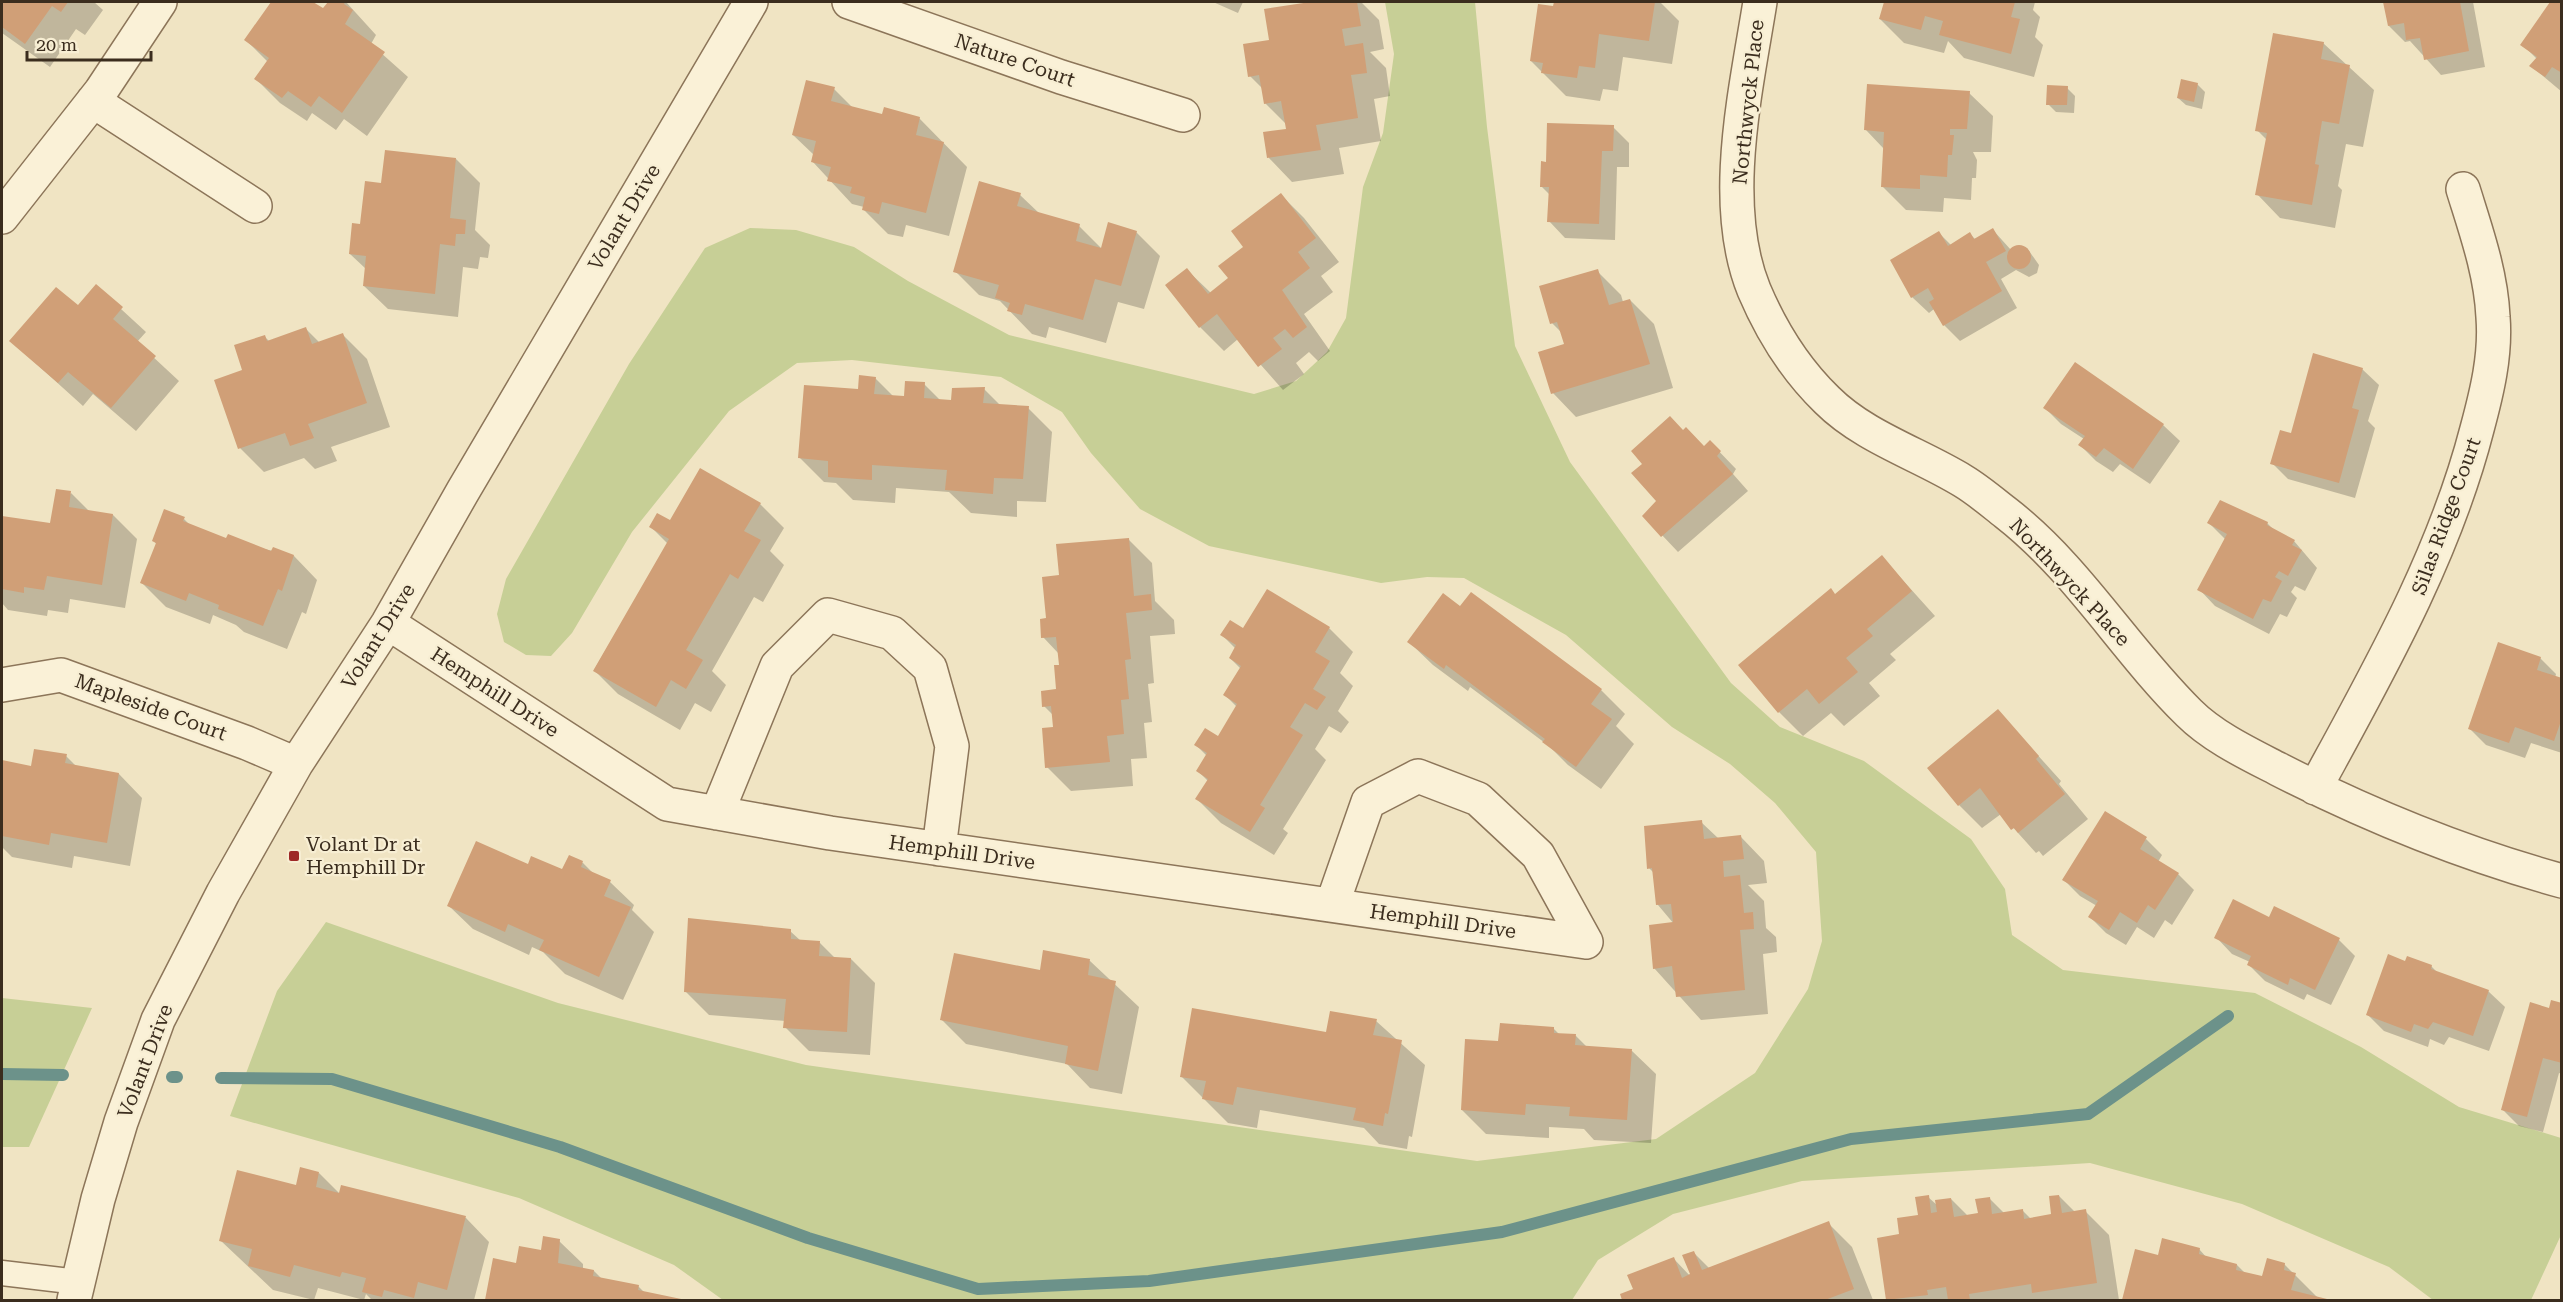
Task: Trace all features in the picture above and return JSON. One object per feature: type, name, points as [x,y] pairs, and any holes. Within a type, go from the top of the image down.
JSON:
[{"type":"street","points":[[2,217],[93,101],[160,2]]},
{"type":"street","name":"Volant Drive","points":[[76,1292],[98,1198],[120,1122],[158,1020],[223,893],[296,764],[388,623],[468,481],[751,2]]},
{"type":"street","name":"Nature Court","points":[[849,2],[1061,77],[1183,115]]},
{"type":"street","name":"Northwyck Place","points":[[1760,2],[1742,117],[1737,187],[1742,244],[1753,288],[1775,332],[1794,362],[1827,401],[1861,425],[1964,482],[2017,522],[2042,545],[2095,602],[2152,674],[2192,716],[2246,752],[2315,788],[2458,848],[2517,869],[2562,881]]},
{"type":"street","points":[[93,101],[255,206]]},
{"type":"street","name":"Silas Ridge Court","points":[[2315,788],[2418,595],[2466,471],[2488,390],[2493,317],[2488,272],[2463,189]]},
{"type":"street","points":[[717,813],[777,666],[828,615],[892,633],[930,668],[952,746],[939,849]]},
{"type":"street","name":"Hemphill Drive","points":[[388,623],[667,804],[939,849],[1586,942],[1538,855],[1478,799],[1418,776],[1368,802],[1332,905]]},
{"type":"street","name":"Mapleside Court","points":[[2,685],[61,675],[247,742],[296,764]]},
{"type":"lane","points":[[2,1273],[76,1292]]},
{"type":"green space","points":[[1385,2],[1475,2],[1487,127],[1515,346],[1570,462],[1731,683],[1780,727],[1864,761],[1971,839],[2005,889],[2012,935],[2063,970],[2255,993],[2361,1047],[2459,1107],[2561,1138],[2561,1235],[2531,1300],[2433,1300],[2389,1267],[2242,1204],[2090,1163],[1802,1181],[1673,1214],[1598,1260],[1572,1300],[723,1300],[674,1265],[519,1198],[230,1116],[277,991],[326,922],[558,1003],[806,1065],[1477,1161],[1656,1139],[1755,1073],[1808,989],[1822,941],[1816,852],[1775,803],[1730,764],[1672,727],[1566,635],[1464,578],[1427,577],[1381,583],[1209,546],[1140,509],[1091,453],[1062,412],[1001,377],[852,360],[797,363],[729,411],[632,532],[572,633],[551,656],[526,655],[504,642],[497,614],[506,579],[629,364],[705,248],[750,228],[796,230],[854,247],[908,281],[1009,335],[1254,394],[1296,381],[1327,352],[1346,318],[1363,187],[1383,133],[1394,54]]},
{"type":"green space","points":[[2,998],[92,1008],[29,1147],[2,1147]]},
{"type":"building","points":[[2,2],[68,2],[61,12],[52,6],[25,44],[2,27]]},
{"type":"building","points":[[271,2],[313,2],[323,8],[328,2],[345,2],[344,4],[353,10],[345,24],[385,52],[342,113],[319,96],[311,107],[288,91],[282,98],[254,79],[269,58],[244,40]]},
{"type":"building","points":[[1310,2],[1357,2],[1361,26],[1342,29],[1345,46],[1363,43],[1367,73],[1351,75],[1358,118],[1316,125],[1321,150],[1267,158],[1263,132],[1286,129],[1281,101],[1264,104],[1259,75],[1248,77],[1243,44],[1269,40],[1264,9]]},
{"type":"building","points":[[1554,2],[1655,2],[1649,41],[1599,34],[1595,68],[1579,66],[1577,78],[1541,73],[1543,63],[1530,61],[1538,4],[1553,6]]},
{"type":"building","points":[[1884,2],[2015,2],[2011,17],[2020,19],[2011,54],[1939,35],[1943,21],[1925,16],[1921,30],[1879,19]]},
{"type":"building","points":[[2383,2],[2460,2],[2469,51],[2424,60],[2420,38],[2406,40],[2404,23],[2388,26]]},
{"type":"building","points":[[2550,2],[2562,2],[2562,73],[2552,67],[2545,77],[2529,66],[2537,57],[2520,45]]},
{"type":"building","points":[[2273,33],[2324,42],[2321,59],[2350,65],[2339,124],[2322,121],[2315,164],[2319,165],[2312,205],[2255,195],[2267,133],[2255,131]]},
{"type":"building","points":[[2181,79],[2198,83],[2194,102],[2177,98]]},
{"type":"building","points":[[806,80],[835,87],[831,101],[882,114],[884,107],[920,117],[916,135],[944,142],[926,213],[882,202],[879,214],[862,210],[865,197],[850,193],[852,187],[827,181],[831,167],[811,162],[816,141],[792,135]]},
{"type":"building","points":[[1867,84],[1970,91],[1967,129],[1950,129],[1950,135],[1954,135],[1952,155],[1948,155],[1947,177],[1920,175],[1920,189],[1881,187],[1884,132],[1864,130]]},
{"type":"building","points":[[2047,85],[2068,86],[2067,105],[2046,105]]},
{"type":"building","points":[[1547,123],[1614,125],[1613,151],[1602,151],[1599,224],[1547,222],[1549,187],[1540,187],[1541,161],[1546,162]]},
{"type":"building","points":[[385,150],[456,158],[450,218],[466,220],[465,234],[456,234],[455,246],[440,244],[435,294],[363,286],[366,256],[349,254],[352,223],[360,224],[365,181],[381,183]]},
{"type":"building","points":[[979,181],[1021,193],[1017,206],[1080,224],[1076,241],[1101,248],[1108,222],[1137,231],[1121,286],[1095,279],[1083,320],[1025,304],[1022,315],[1007,311],[1010,303],[995,298],[999,285],[953,272]]},
{"type":"building","points":[[1281,193],[1316,238],[1298,252],[1310,268],[1282,290],[1307,327],[1293,338],[1285,329],[1273,338],[1282,349],[1258,367],[1217,314],[1199,328],[1165,285],[1187,268],[1208,294],[1228,278],[1218,266],[1243,247],[1231,231]]},
{"type":"building","points":[[1993,228],[2006,251],[1986,262],[2002,291],[1943,326],[1929,302],[1934,299],[1928,288],[1911,298],[1890,260],[1939,231],[1948,246],[1970,232],[1974,239]]},
{"type":"building","points":[[2019,245],[2028,248],[2031,257],[2028,266],[2019,269],[2010,266],[2007,257],[2010,248]]},
{"type":"building","points":[[1598,269],[1609,305],[1630,299],[1650,364],[1551,394],[1538,352],[1564,344],[1557,322],[1550,324],[1539,286]]},
{"type":"building","points":[[96,284],[123,307],[113,319],[156,356],[111,408],[68,372],[58,383],[9,341],[56,287],[78,305]]},
{"type":"building","points":[[306,327],[312,344],[343,333],[367,403],[308,424],[314,438],[290,446],[285,433],[238,449],[214,380],[242,370],[234,345],[265,335],[267,341]]},
{"type":"building","points":[[2313,353],[2363,368],[2352,408],[2359,410],[2339,483],[2270,464],[2280,430],[2291,433]]},
{"type":"building","points":[[2075,362],[2164,424],[2133,469],[2104,448],[2096,457],[2078,445],[2085,436],[2043,408]]},
{"type":"building","points":[[859,375],[876,377],[874,394],[904,396],[905,381],[925,382],[924,398],[951,400],[952,388],[985,387],[983,403],[1029,406],[1023,479],[994,478],[993,494],[945,490],[947,470],[872,465],[872,480],[828,477],[828,461],[798,458],[804,385],[858,389]]},
{"type":"building","points":[[1670,416],[1683,430],[1686,427],[1704,446],[1710,440],[1721,451],[1717,456],[1733,474],[1661,537],[1642,516],[1656,501],[1631,473],[1642,464],[1631,451]]},
{"type":"building","points":[[700,468],[761,503],[744,531],[761,540],[738,579],[730,574],[686,650],[703,660],[686,689],[671,680],[656,707],[593,671],[669,539],[649,527],[657,513],[670,520]]},
{"type":"building","points":[[56,489],[71,491],[69,507],[113,514],[102,585],[47,576],[44,590],[24,587],[24,593],[2,589],[2,516],[50,523]]},
{"type":"building","points":[[2220,500],[2268,522],[2267,525],[2295,540],[2292,545],[2302,550],[2288,576],[2279,571],[2275,577],[2282,581],[2271,602],[2263,599],[2253,619],[2197,590],[2227,534],[2207,523]]},
{"type":"building","points":[[164,509],[185,517],[183,521],[226,538],[228,534],[271,551],[273,547],[294,555],[282,591],[278,589],[263,626],[218,609],[219,605],[189,593],[186,601],[140,583],[156,543],[152,541]]},
{"type":"building","points":[[1129,538],[1134,596],[1151,594],[1152,610],[1126,613],[1131,659],[1125,660],[1129,699],[1121,700],[1124,734],[1107,736],[1110,762],[1045,768],[1042,728],[1053,727],[1051,706],[1042,707],[1041,691],[1056,689],[1054,665],[1059,665],[1056,637],[1041,638],[1040,619],[1046,618],[1042,577],[1059,575],[1056,544]]},
{"type":"building","points":[[1882,555],[1912,591],[1867,629],[1873,636],[1846,658],[1858,672],[1819,704],[1807,689],[1778,713],[1738,665],[1831,588],[1835,594]]},
{"type":"building","points":[[1267,589],[1330,627],[1315,652],[1330,661],[1313,689],[1326,697],[1317,710],[1305,703],[1290,727],[1303,735],[1260,805],[1265,808],[1250,832],[1195,799],[1208,779],[1196,771],[1207,753],[1194,745],[1205,728],[1218,736],[1237,704],[1223,695],[1241,666],[1229,658],[1236,645],[1220,635],[1230,620],[1243,628]]},
{"type":"building","points":[[1471,592],[1602,689],[1591,704],[1612,719],[1576,767],[1542,742],[1545,739],[1446,665],[1444,669],[1407,642],[1443,593],[1460,606]]},
{"type":"building","points":[[2498,642],[2541,657],[2537,670],[2562,678],[2562,718],[2554,741],[2515,727],[2509,743],[2468,729]]},
{"type":"building","points":[[1998,709],[2039,756],[2036,759],[2065,794],[2018,833],[2014,828],[2011,830],[1980,788],[1958,806],[1927,768]]},
{"type":"building","points":[[34,749],[67,754],[65,763],[119,773],[107,843],[51,833],[49,845],[2,836],[2,760],[31,766]]},
{"type":"building","points":[[2105,811],[2147,837],[2140,849],[2179,873],[2155,910],[2148,905],[2137,923],[2120,912],[2109,930],[2088,917],[2098,901],[2062,880]]},
{"type":"building","points":[[1702,820],[1704,839],[1741,835],[1744,859],[1723,861],[1724,877],[1740,875],[1744,913],[1753,912],[1754,929],[1740,930],[1745,990],[1676,997],[1672,966],[1653,969],[1649,925],[1673,922],[1671,904],[1656,905],[1652,868],[1647,869],[1644,826]]},
{"type":"building","points":[[476,841],[528,864],[531,856],[562,869],[569,855],[583,861],[581,867],[611,880],[604,896],[631,907],[599,977],[539,950],[544,940],[508,924],[505,932],[447,906]]},
{"type":"building","points":[[2233,899],[2269,917],[2274,906],[2340,938],[2315,990],[2290,978],[2288,985],[2247,965],[2251,956],[2214,938]]},
{"type":"building","points":[[688,918],[791,929],[791,939],[820,941],[819,956],[851,958],[847,1032],[783,1028],[786,999],[684,992]]},
{"type":"building","points":[[1043,950],[1090,959],[1088,975],[1116,981],[1098,1071],[1065,1064],[1068,1046],[940,1020],[954,953],[1040,970]]},
{"type":"building","points":[[2388,954],[2405,961],[2407,956],[2432,965],[2431,969],[2489,990],[2473,1036],[2433,1022],[2428,1029],[2414,1024],[2411,1032],[2366,1015]]},
{"type":"building","points":[[2551,1000],[2562,1003],[2562,1063],[2543,1058],[2527,1117],[2501,1110],[2530,1002],[2549,1008]]},
{"type":"building","points":[[1192,1008],[1326,1032],[1330,1011],[1377,1019],[1373,1035],[1402,1040],[1388,1114],[1385,1113],[1383,1126],[1353,1120],[1356,1108],[1237,1087],[1233,1105],[1202,1099],[1206,1081],[1180,1077]]},
{"type":"building","points":[[1500,1023],[1554,1027],[1554,1033],[1576,1034],[1575,1045],[1632,1049],[1627,1120],[1569,1116],[1570,1107],[1526,1104],[1525,1115],[1461,1110],[1465,1039],[1498,1041]]},
{"type":"building","points":[[300,1167],[319,1172],[316,1187],[339,1193],[341,1185],[466,1216],[447,1290],[418,1282],[414,1298],[384,1290],[382,1297],[362,1292],[366,1278],[342,1272],[340,1277],[294,1265],[290,1277],[248,1266],[252,1249],[219,1241],[237,1170],[296,1185]]},
{"type":"building","points":[[1929,1195],[1931,1213],[1937,1212],[1935,1200],[1951,1198],[1954,1217],[1978,1213],[1975,1199],[1990,1197],[1992,1214],[2023,1209],[2024,1219],[2051,1214],[2049,1196],[2059,1195],[2062,1213],[2086,1209],[2097,1283],[2032,1293],[2031,1284],[1969,1294],[1970,1300],[1948,1300],[1946,1287],[1927,1290],[1928,1295],[1886,1300],[1877,1238],[1899,1234],[1897,1218],[1918,1215],[1915,1197]]},
{"type":"building","points":[[1829,1221],[1854,1289],[1825,1300],[1622,1300],[1620,1294],[1633,1289],[1627,1275],[1674,1257],[1682,1278],[1690,1274],[1682,1255],[1694,1251],[1702,1270]]},
{"type":"building","points":[[543,1236],[560,1239],[558,1263],[594,1270],[593,1276],[639,1285],[638,1290],[686,1300],[485,1300],[493,1258],[516,1263],[519,1246],[541,1250]]},
{"type":"building","points":[[2162,1238],[2200,1248],[2199,1254],[2237,1264],[2236,1270],[2262,1276],[2267,1258],[2285,1263],[2284,1270],[2296,1273],[2291,1290],[2331,1300],[2122,1300],[2135,1249],[2158,1255]]},
{"type":"waterway","points":[[221,1078],[332,1079],[560,1147],[808,1238],[978,1289],[1149,1281],[1502,1232],[1851,1139],[2088,1114],[2228,1016]]},
{"type":"waterway","points":[[2,1074],[63,1075]]},
{"type":"waterway","points":[[172,1077],[177,1077]]},
{"type":"place","name":"Volant Dr at Hemphill Dr","points":[[294,856]]}]
